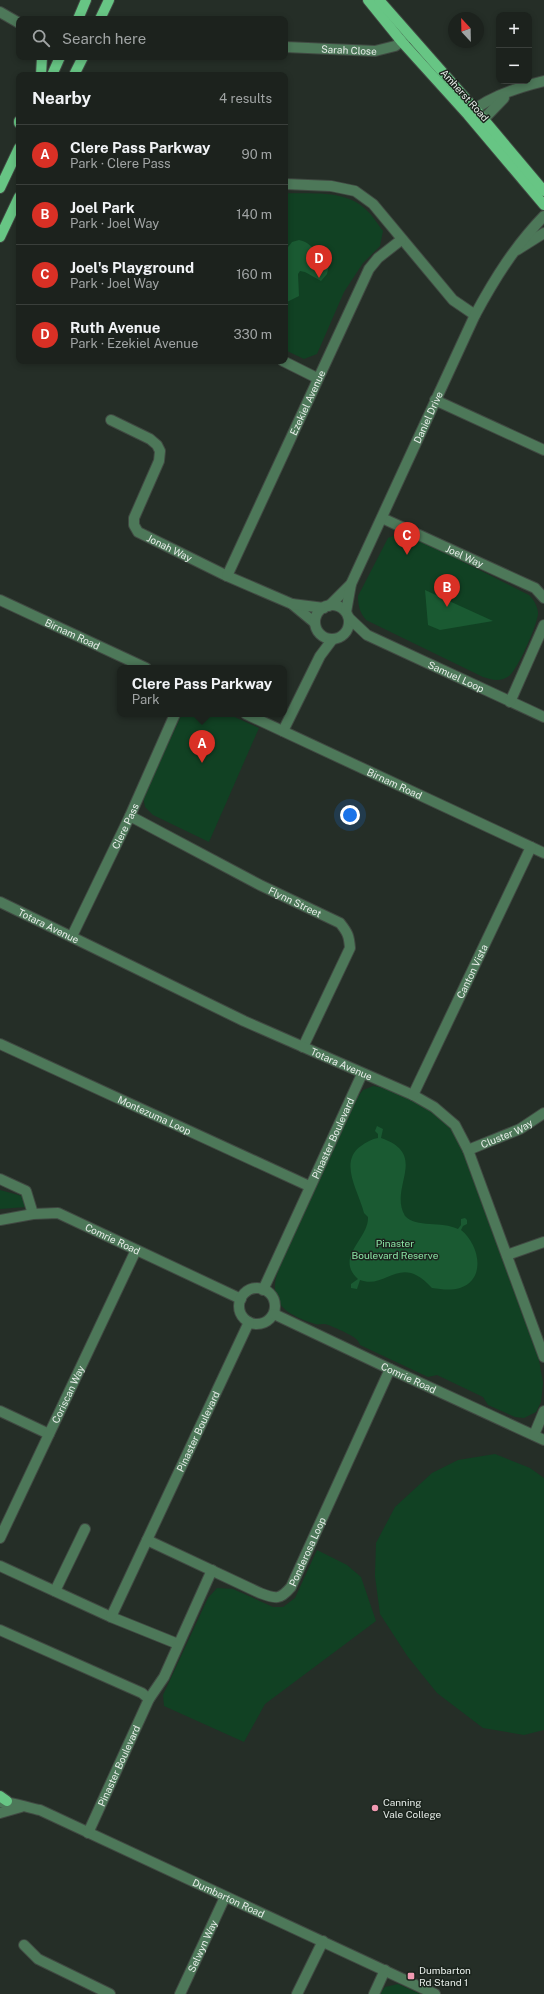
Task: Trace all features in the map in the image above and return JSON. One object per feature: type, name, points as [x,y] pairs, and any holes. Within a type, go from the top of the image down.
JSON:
[{"type":"main road","points":[[79,16],[86,0]]},
{"type":"main road","points":[[101,16],[109,0]]},
{"type":"main road","name":"Amherst Road","points":[[368,0],[406,38],[472,112],[544,205]]},
{"type":"main road","name":"Amherst Road","points":[[379,0],[406,38]]},
{"type":"main road","points":[[41,72],[42,60]]},
{"type":"main road","points":[[53,72],[59,60]]},
{"type":"main road","points":[[76,72],[82,60]]},
{"type":"main road","name":"Amherst Road","points":[[480,122],[544,191]]},
{"type":"main road","points":[[0,188],[16,158]]},
{"type":"main road","points":[[0,237],[16,203]]},
{"type":"street","points":[[0,12],[16,20]]},
{"type":"street","name":"Sarah Close","points":[[288,47],[375,51],[388,49],[406,38]]},
{"type":"street","points":[[472,112],[523,86],[544,81]]},
{"type":"street","points":[[480,122],[512,92]]},
{"type":"street","points":[[288,184],[331,186],[356,191],[373,204],[453,300],[475,315]]},
{"type":"street","name":"Daniel Drive","points":[[344,635],[349,624],[347,615],[351,584],[475,315],[496,275],[512,253],[544,216]]},
{"type":"street","name":"Daniel Drive","points":[[512,253],[544,233]]},
{"type":"street","name":"Ezekiel Avenue","points":[[227,576],[317,378],[369,269],[378,258],[402,240]]},
{"type":"street","points":[[288,364],[317,378]]},
{"type":"street","points":[[435,400],[544,450]]},
{"type":"street","name":"Jonah Way","points":[[111,420],[150,438],[157,445],[160,451],[159,461],[134,518],[134,525],[138,532],[227,576],[292,604],[315,623]]},
{"type":"street","name":"Joel Way","points":[[382,518],[535,588],[544,598]]},
{"type":"street","name":"Daniel Drive","points":[[315,623],[316,617],[351,584]]},
{"type":"street","name":"Birnam Road","points":[[0,600],[140,665]]},
{"type":"street","name":"Jonah Way","points":[[292,604],[326,607]]},
{"type":"street","points":[[326,607],[341,608],[347,615]]},
{"type":"street","name":"Samuel Loop","points":[[347,615],[367,635],[544,717]]},
{"type":"street","points":[[315,623],[321,635],[320,656]]},
{"type":"street","points":[[510,702],[544,625]]},
{"type":"street","points":[[321,635],[332,640]]},
{"type":"street","points":[[283,731],[320,656],[332,640],[344,635]]},
{"type":"street","name":"Samuel Loop","points":[[344,635],[367,635]]},
{"type":"street","name":"Clere Pass","points":[[72,936],[130,816],[175,717]]},
{"type":"street","name":"Birnam Road","points":[[253,717],[544,853]]},
{"type":"street","name":"Flynn Street","points":[[130,816],[260,885],[340,923],[349,934],[350,948],[303,1047]]},
{"type":"street","name":"Canton Vista","points":[[413,1095],[531,847]]},
{"type":"street","name":"Totara Avenue","points":[[0,902],[244,1021],[362,1074],[413,1095],[434,1107],[455,1125],[468,1150],[544,1357]]},
{"type":"street","name":"Montezuma Loop","points":[[0,1044],[309,1186]]},
{"type":"street","name":"Pinaster Boulevard","points":[[263,1290],[309,1186],[362,1074]]},
{"type":"street","name":"Cluster Way","points":[[468,1150],[520,1129],[544,1113]]},
{"type":"street","points":[[0,1179],[26,1192],[33,1214]]},
{"type":"street","name":"Comrie Road","points":[[0,1220],[33,1214],[58,1213],[241,1299]]},
{"type":"street","points":[[507,1255],[544,1242]]},
{"type":"street","name":"Coriscan Way","points":[[0,1538],[136,1250]]},
{"type":"street","points":[[253,1289],[263,1290],[272,1296],[274,1301],[274,1314],[265,1322],[254,1324],[249,1322],[240,1313],[239,1307],[241,1299],[247,1292],[253,1289]]},
{"type":"street","name":"Comrie Road","points":[[274,1314],[544,1440]]},
{"type":"street","name":"Pinaster Boulevard","points":[[111,1617],[249,1322]]},
{"type":"street","name":"Ponderosa Loop","points":[[147,1540],[260,1593],[275,1598],[284,1595],[292,1587],[390,1369]]},
{"type":"street","points":[[0,1411],[49,1434]]},
{"type":"street","points":[[534,1435],[544,1411]]},
{"type":"street","points":[[55,1591],[85,1529]]},
{"type":"street","points":[[0,1566],[111,1617],[178,1644]]},
{"type":"street","name":"Pinaster Boulevard","points":[[88,1833],[149,1699],[164,1677],[212,1570]]},
{"type":"street","points":[[0,1630],[142,1694],[149,1699]]},
{"type":"street","name":"Dumbarton Road","points":[[2,1800],[21,1807],[40,1810],[435,1994]]},
{"type":"street","name":"Dumbarton Road","points":[[0,1813],[21,1807]]},
{"type":"street","name":"Selwyn Way","points":[[180,1994],[225,1897]]},
{"type":"street","points":[[298,1994],[323,1941]]},
{"type":"street","points":[[24,1945],[38,1959],[110,1994]]},
{"type":"street","points":[[374,1994],[385,1970]]},
{"type":"green space","points":[[288,193],[336,195],[355,202],[366,209],[383,231],[380,246],[363,263],[344,292],[317,354],[304,359],[288,351]]},
{"type":"green space","points":[[395,535],[414,537],[531,597],[537,609],[537,620],[522,656],[509,676],[496,680],[483,677],[366,620],[362,615],[358,603],[358,596],[388,538]]},
{"type":"green space","points":[[181,717],[235,717],[259,728],[209,842],[153,815],[145,807],[143,797]]},
{"type":"green space","name":"Pinaster Boulevard Reserve","points":[[373,1086],[391,1090],[410,1098],[419,1102],[435,1113],[448,1125],[461,1147],[539,1360],[543,1383],[541,1402],[536,1412],[524,1418],[515,1417],[488,1405],[483,1397],[437,1375],[428,1377],[360,1345],[355,1338],[345,1332],[327,1324],[316,1324],[302,1319],[284,1308],[278,1301],[275,1293],[275,1284],[282,1260],[357,1098],[363,1090]]},
{"type":"green space","points":[[0,1190],[22,1196],[26,1207],[0,1209]]},
{"type":"green space","points":[[495,1454],[530,1468],[544,1478],[544,1730],[524,1735],[483,1728],[437,1693],[408,1657],[380,1614],[375,1576],[376,1543],[395,1507],[432,1473],[458,1460]]},
{"type":"green space","points":[[317,1550],[347,1565],[361,1577],[376,1621],[265,1704],[244,1742],[164,1706],[163,1695],[208,1598],[217,1588],[233,1589],[273,1607],[283,1607],[295,1598]]},
{"type":"green space","points":[[398,1984],[421,1994],[379,1994],[385,1987]]},
{"type":"shaded area","points":[[299,240],[303,241],[330,260],[327,274],[321,281],[305,272],[300,271],[298,274],[299,296],[288,302],[288,247],[292,242]]},
{"type":"shaded area","points":[[425,590],[493,621],[440,630],[428,625]]},
{"type":"shaded area","points":[[377,1126],[383,1129],[381,1138],[395,1145],[403,1153],[406,1163],[401,1194],[401,1205],[405,1216],[416,1222],[445,1225],[458,1229],[461,1225],[461,1219],[465,1218],[467,1220],[467,1224],[463,1226],[461,1230],[467,1236],[476,1252],[477,1269],[474,1277],[469,1283],[460,1288],[446,1290],[432,1288],[421,1278],[411,1273],[402,1272],[370,1282],[360,1280],[357,1289],[351,1288],[351,1284],[358,1279],[352,1271],[350,1263],[351,1256],[367,1225],[368,1217],[364,1213],[352,1178],[351,1160],[354,1153],[361,1146],[378,1138],[378,1134],[375,1131]]},
{"type":"place","name":"Ruth Avenue","points":[[319,278]]},
{"type":"place","name":"Joel's Playground","points":[[407,555]]},
{"type":"place","name":"Joel Park","points":[[447,607]]},
{"type":"place","name":"Clere Pass Parkway","points":[[202,763]]},
{"type":"place","name":"Canning Vale College","points":[[375,1808]]},
{"type":"place","name":"Dumbarton Rd Stand 1","points":[[411,1976]]}]
